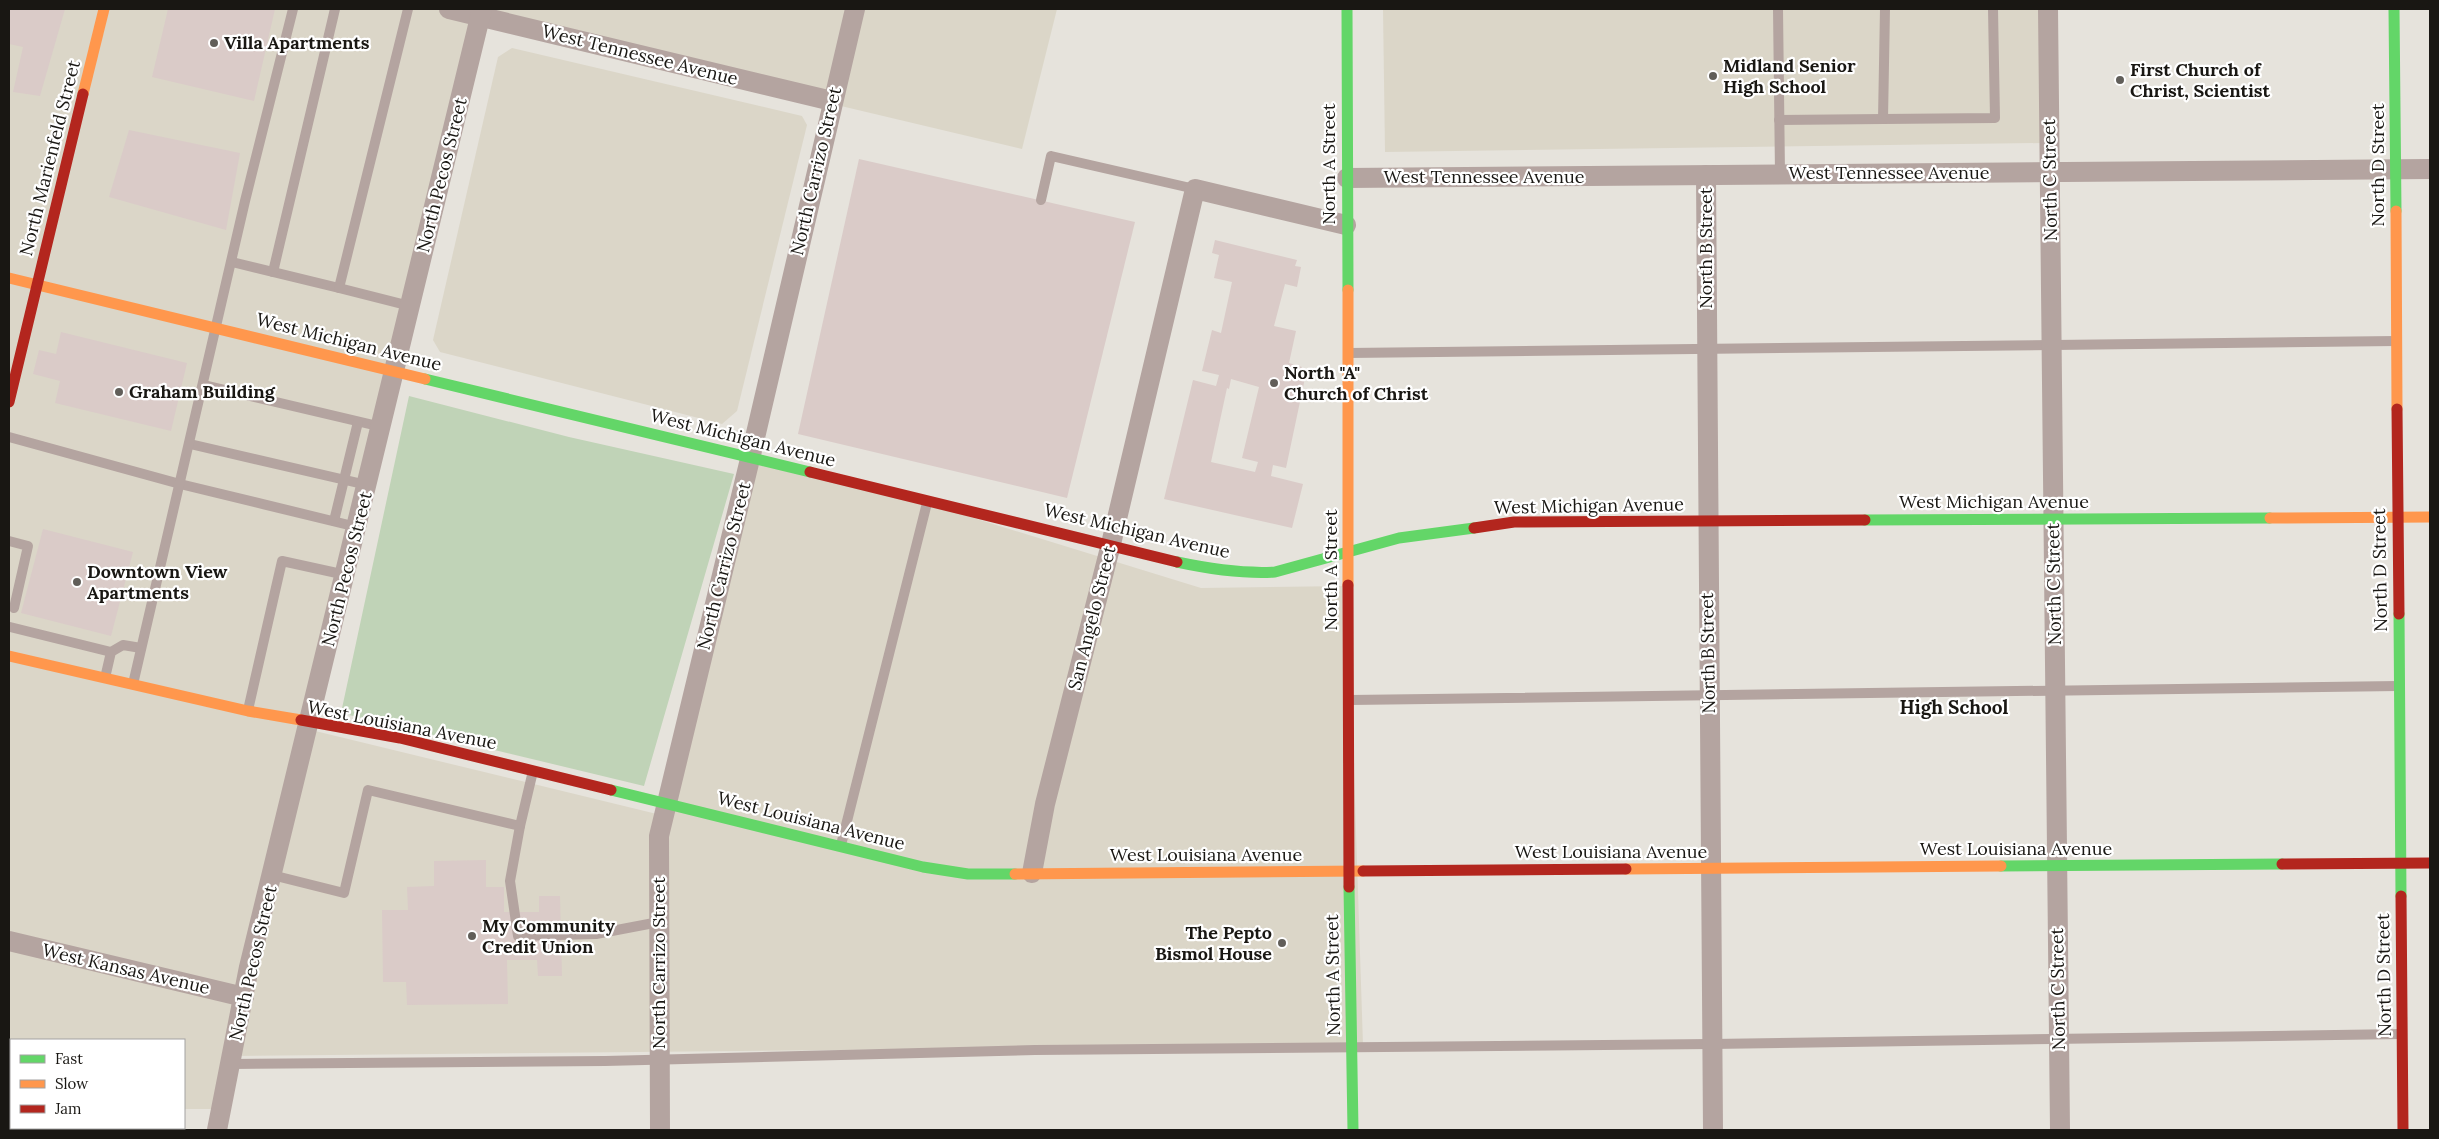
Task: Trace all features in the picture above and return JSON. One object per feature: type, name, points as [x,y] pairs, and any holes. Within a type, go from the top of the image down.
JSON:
[{"type":"street","name":"North Marienfeld Street","points":[[9,402],[11,379],[37,285],[104,9]]},
{"type":"street","name":"West Tennessee Avenue","points":[[449,9],[481,12],[832,101]]},
{"type":"street","name":"North Carrizo Street","points":[[660,1130],[658,836],[750,458],[855,9]]},
{"type":"street","name":"North A Street","points":[[1347,9],[1346,225],[1353,1130]]},
{"type":"street","name":"North C Street","points":[[2048,9],[2060,1130]]},
{"type":"street","name":"North D Street","points":[[2394,9],[2403,1130]]},
{"type":"street","name":"North Pecos Street","points":[[217,1130],[244,997],[272,875],[368,485],[481,12]]},
{"type":"street","name":"West Tennessee Avenue","points":[[1347,178],[2430,169]]},
{"type":"street","name":"North B Street","points":[[1706,175],[1707,521],[1713,1130]]},
{"type":"street","points":[[1195,189],[1346,225]]},
{"type":"street","name":"San Angelo Street","points":[[1032,873],[1045,804],[1111,544],[1195,189]]},
{"type":"street","name":"West Michigan Avenue","points":[[9,278],[1208,569],[1255,573],[1275,572],[1399,538],[1514,522],[2430,517]]},
{"type":"street","name":"West Louisiana Avenue","points":[[9,656],[248,712],[400,738],[952,872],[996,875],[1004,872],[1350,872],[2430,863]]},
{"type":"street","name":"West Kansas Avenue","points":[[9,941],[244,997]]},
{"type":"lane","points":[[132,686],[294,9]]},
{"type":"lane","points":[[273,272],[335,9]]},
{"type":"lane","points":[[339,288],[408,9]]},
{"type":"lane","points":[[1778,9],[1780,174]]},
{"type":"lane","points":[[1883,118],[1885,9]]},
{"type":"lane","points":[[1779,120],[1995,118],[1993,9]]},
{"type":"lane","points":[[1041,200],[1051,156],[1195,189]]},
{"type":"lane","points":[[232,262],[410,306]]},
{"type":"lane","points":[[1347,353],[2397,341]]},
{"type":"lane","points":[[204,385],[382,427]]},
{"type":"lane","points":[[334,521],[358,422]]},
{"type":"lane","points":[[9,437],[180,484],[357,527]]},
{"type":"lane","points":[[190,444],[368,485]]},
{"type":"lane","points":[[841,846],[928,500]]},
{"type":"lane","points":[[9,541],[28,546],[11,607],[9,630],[111,652],[123,645],[141,648]]},
{"type":"lane","points":[[248,712],[282,561],[346,575]]},
{"type":"lane","points":[[105,679],[111,652]]},
{"type":"lane","points":[[1349,700],[2399,686]]},
{"type":"lane","points":[[533,770],[510,881],[518,936],[596,934],[659,922]]},
{"type":"lane","points":[[272,875],[344,893],[368,790],[520,826]]},
{"type":"lane","points":[[230,1064],[660,1059],[1016,1051],[1712,1044],[2402,1034]]},
{"type":"shaded area","points":[[9,9],[1057,9],[1022,149],[479,20],[307,729],[661,815],[747,460],[925,503],[1201,588],[1348,586],[1363,1045],[234,1056],[222,1109],[185,1109],[185,1039],[10,1039],[9,1111]]},
{"type":"shaded area","name":"Midland Senior High School","points":[[1383,9],[2041,9],[2043,143],[1385,152]]},
{"type":"shaded area","points":[[512,48],[802,116],[807,125],[737,411],[722,424],[440,352],[433,340],[498,57]]},
{"type":"green space","points":[[409,396],[569,437],[734,474],[644,786],[341,713]]},
{"type":"building","points":[[9,9],[65,9],[40,96],[13,92],[23,47],[9,44]]},
{"type":"building","name":"Villa Apartments","points":[[168,9],[275,9],[254,101],[152,77]]},
{"type":"building","points":[[129,130],[240,153],[226,230],[109,197]]},
{"type":"building","points":[[859,159],[1135,222],[1067,498],[798,434]]},
{"type":"building","name":"North \"A\" Church of Christ","points":[[1215,240],[1297,260],[1295,266],[1301,267],[1297,287],[1285,284],[1274,326],[1296,331],[1289,363],[1302,367],[1299,376],[1305,378],[1286,468],[1273,465],[1271,476],[1303,484],[1292,528],[1164,499],[1193,380],[1216,386],[1219,375],[1202,371],[1212,330],[1221,333],[1232,282],[1214,278],[1219,255],[1212,253]],"holes":[[[1231,379],[1259,387],[1242,458],[1258,462],[1255,472],[1211,462],[1227,388],[1229,389]]]},
{"type":"building","name":"Graham Building","points":[[61,332],[187,363],[171,431],[55,403],[60,381],[33,374],[39,350],[56,354]]},
{"type":"building","name":"Downtown View Apartments","points":[[43,529],[133,552],[111,636],[21,613]]},
{"type":"building","name":"My Community Credit Union","points":[[486,860],[486,887],[504,887],[504,912],[539,912],[539,896],[560,896],[562,976],[538,976],[537,960],[507,960],[508,1004],[407,1005],[406,982],[383,982],[382,910],[408,910],[407,887],[434,886],[434,861]]},
{"type":"traffic: fast","points":[[1347,9],[1348,290]]},
{"type":"traffic: fast","points":[[2394,9],[2396,211]]},
{"type":"traffic: fast","points":[[425,379],[810,472]]},
{"type":"traffic: fast","points":[[1865,520],[2270,518]]},
{"type":"traffic: fast","points":[[1177,562],[1226,570],[1275,572],[1399,538],[1474,528]]},
{"type":"traffic: fast","points":[[2399,614],[2401,896]]},
{"type":"traffic: fast","points":[[611,790],[923,867],[968,874],[1015,874]]},
{"type":"traffic: fast","points":[[2001,866],[2282,864]]},
{"type":"traffic: fast","points":[[1349,887],[1353,1130]]},
{"type":"traffic: slow","points":[[83,94],[104,9]]},
{"type":"traffic: slow","points":[[2396,211],[2397,409]]},
{"type":"traffic: slow","points":[[9,278],[425,379]]},
{"type":"traffic: slow","points":[[1348,290],[1348,585]]},
{"type":"traffic: slow","points":[[2270,518],[2430,517]]},
{"type":"traffic: slow","points":[[9,656],[248,711],[301,720]]},
{"type":"traffic: slow","points":[[1626,869],[2001,866]]},
{"type":"traffic: slow","points":[[1015,874],[1363,871]]},
{"type":"traffic: jam","points":[[9,402],[83,94]]},
{"type":"traffic: jam","points":[[2397,409],[2399,614]]},
{"type":"traffic: jam","points":[[810,472],[1177,562]]},
{"type":"traffic: jam","points":[[1474,528],[1514,522],[1865,520]]},
{"type":"traffic: jam","points":[[1348,585],[1349,887]]},
{"type":"traffic: jam","points":[[301,720],[400,738],[611,790]]},
{"type":"traffic: jam","points":[[2282,864],[2430,863]]},
{"type":"traffic: jam","points":[[1363,871],[1626,869]]},
{"type":"traffic: jam","points":[[2401,896],[2403,1130]]},
{"type":"place","name":"Villa Apartments","points":[[214,43]]},
{"type":"place","name":"Midland Senior High School","points":[[1713,76]]},
{"type":"place","name":"First Church of Christ, Scientist","points":[[2120,80]]},
{"type":"place","name":"North \"A\" Church of Christ","points":[[1274,383]]},
{"type":"place","name":"Graham Building","points":[[119,392]]},
{"type":"place","name":"Downtown View Apartments","points":[[77,582]]},
{"type":"place","name":"My Community Credit Union","points":[[472,936]]},
{"type":"place","name":"The Pepto Bismol House","points":[[1282,943]]},
{"type":"district","name":"High School","points":[[1954,707]]}]
